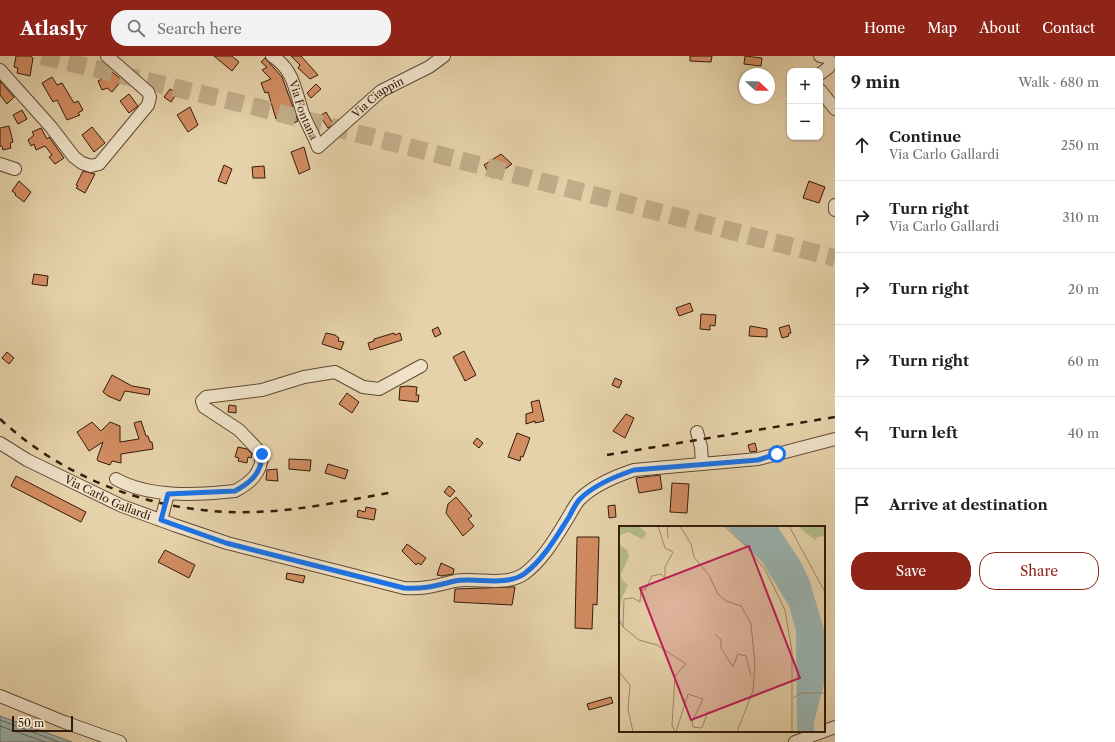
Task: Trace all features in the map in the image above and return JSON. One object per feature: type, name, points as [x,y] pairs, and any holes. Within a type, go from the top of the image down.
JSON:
[{"type":"street","points":[[0,70],[51,127],[74,157],[82,163],[91,166],[99,164],[121,139],[148,105],[150,97],[148,92],[107,56]]},
{"type":"street","name":"Via Fontana","points":[[272,56],[287,69],[295,85],[302,112],[318,147]]},
{"type":"street","name":"Via Ciappin","points":[[318,147],[381,92],[444,56]]},
{"type":"street","points":[[820,56],[827,57],[831,63],[823,72]]},
{"type":"street","points":[[823,94],[835,109]]},
{"type":"street","points":[[0,164],[15,169]]},
{"type":"street","points":[[835,205],[835,210]]},
{"type":"street","points":[[116,479],[136,487],[168,494],[235,491],[252,480],[261,468],[261,452],[239,430],[204,407],[202,401],[206,397],[262,390],[304,376],[335,372],[363,387],[379,389],[422,366]]},
{"type":"street","points":[[697,432],[701,447],[702,464]]},
{"type":"street","name":"Via Carlo Gallardi","points":[[0,443],[27,460],[122,506],[226,543],[404,588],[431,588],[455,581],[493,581],[523,575],[546,553],[580,499],[603,483],[634,470],[758,460],[835,438]]},
{"type":"street","points":[[161,520],[168,494]]},
{"type":"street","points":[[0,696],[64,722],[120,742]]},
{"type":"street","points":[[825,731],[835,727]]},
{"type":"street","points":[[794,742],[821,732]]},
{"type":"water","points":[[0,716],[72,742],[0,742]]},
{"type":"building","points":[[16,56],[30,56],[33,58],[30,76],[17,73],[18,68],[14,67]]},
{"type":"building","points":[[214,56],[232,56],[239,62],[232,71]]},
{"type":"building","points":[[291,56],[301,56],[318,75],[310,79],[298,68],[300,65]]},
{"type":"building","points":[[690,56],[712,56],[711,62],[690,61]]},
{"type":"building","points":[[745,56],[762,58],[761,66],[744,64]]},
{"type":"building","points":[[265,58],[282,77],[298,121],[294,123],[292,120],[285,123],[283,117],[276,119],[268,92],[265,93],[261,83],[271,79],[262,70],[267,67],[261,62]]},
{"type":"building","points":[[110,70],[122,80],[112,92],[107,88],[102,90],[98,81],[102,79]]},
{"type":"building","points":[[52,77],[57,85],[62,83],[74,103],[78,101],[83,110],[78,113],[80,115],[67,120],[57,100],[53,102],[42,83]]},
{"type":"building","points":[[0,81],[14,97],[7,104],[0,95]]},
{"type":"building","points":[[316,84],[321,89],[311,98],[307,93]]},
{"type":"building","points":[[170,89],[177,93],[171,102],[164,97]]},
{"type":"building","points":[[129,94],[138,106],[129,113],[120,101]]},
{"type":"building","points":[[190,107],[198,125],[188,132],[177,115]]},
{"type":"building","points":[[22,110],[27,119],[18,124],[13,115]]},
{"type":"building","points":[[326,112],[333,124],[328,128],[320,116]]},
{"type":"building","points":[[9,126],[13,142],[10,143],[11,148],[3,150],[2,146],[0,146],[0,128]]},
{"type":"building","points":[[92,127],[105,143],[94,152],[82,135]]},
{"type":"building","points":[[41,128],[47,139],[49,137],[64,158],[55,164],[49,157],[52,155],[45,146],[36,150],[34,144],[31,146],[28,140],[34,135],[32,132]]},
{"type":"building","points":[[304,147],[310,169],[299,174],[291,152]]},
{"type":"building","points":[[501,154],[512,164],[492,178],[484,165]]},
{"type":"building","points":[[224,165],[232,169],[226,184],[218,181]]},
{"type":"building","points":[[264,166],[265,178],[253,178],[252,167]]},
{"type":"building","points":[[83,171],[95,174],[85,193],[76,188]]},
{"type":"building","points":[[19,181],[31,192],[24,202],[12,191]]},
{"type":"building","points":[[809,181],[825,187],[819,203],[803,198]]},
{"type":"building","points":[[34,274],[48,276],[47,286],[32,284]]},
{"type":"building","points":[[690,303],[693,311],[679,316],[676,308]]},
{"type":"building","points":[[701,314],[716,315],[715,326],[710,325],[710,330],[700,329]]},
{"type":"building","points":[[789,325],[791,333],[788,334],[789,336],[782,338],[779,328]]},
{"type":"building","points":[[750,326],[767,329],[767,337],[749,336]]},
{"type":"building","points":[[438,327],[441,334],[435,337],[432,330]]},
{"type":"building","points":[[326,333],[335,335],[339,338],[338,341],[344,342],[341,350],[322,344]]},
{"type":"building","points":[[394,333],[395,335],[400,333],[402,340],[370,350],[368,343],[374,341],[374,339]]},
{"type":"building","points":[[464,351],[476,375],[465,381],[453,357]]},
{"type":"building","points":[[7,352],[14,358],[9,364],[2,358]]},
{"type":"building","points":[[112,375],[132,386],[150,389],[149,395],[125,391],[120,401],[108,396],[103,392]]},
{"type":"building","points":[[615,378],[622,381],[619,388],[612,385]]},
{"type":"building","points":[[400,387],[417,387],[416,395],[419,395],[418,402],[399,400]]},
{"type":"building","points":[[347,393],[359,402],[352,413],[339,404]]},
{"type":"building","points":[[539,400],[544,421],[535,423],[535,421],[526,424],[526,414],[533,412],[531,402]]},
{"type":"building","points":[[229,405],[236,406],[236,413],[228,412]]},
{"type":"building","points":[[626,414],[634,418],[625,438],[613,431]]},
{"type":"building","points":[[141,421],[146,436],[148,436],[150,442],[152,442],[153,449],[121,454],[121,463],[112,461],[110,465],[98,461],[97,459],[103,442],[89,451],[77,432],[92,422],[101,431],[110,422],[120,426],[120,442],[139,439],[134,423]]},
{"type":"building","points":[[517,433],[530,438],[520,461],[508,457]]},
{"type":"building","points":[[477,438],[483,443],[479,448],[473,443]]},
{"type":"building","points":[[755,443],[757,451],[750,452],[748,445]]},
{"type":"building","points":[[238,447],[247,449],[252,454],[251,458],[248,457],[247,463],[238,461],[239,458],[235,457]]},
{"type":"building","points":[[289,459],[311,460],[310,471],[289,469]]},
{"type":"building","points":[[328,464],[348,470],[345,479],[325,473]]},
{"type":"building","points":[[277,469],[278,481],[266,480],[267,470]]},
{"type":"building","points":[[660,475],[662,489],[639,493],[636,478]]},
{"type":"building","points":[[16,476],[86,512],[81,522],[11,486]]},
{"type":"building","points":[[672,483],[689,484],[687,513],[670,512]]},
{"type":"building","points":[[449,486],[455,491],[450,497],[444,492]]},
{"type":"building","points":[[456,497],[472,516],[468,519],[474,526],[463,536],[446,513],[448,504]]},
{"type":"building","points":[[615,505],[616,517],[609,518],[608,506]]},
{"type":"building","points":[[366,507],[376,509],[374,520],[357,517],[358,510],[365,512]]},
{"type":"building","points":[[577,537],[599,537],[597,605],[593,604],[592,629],[575,628]]},
{"type":"building","points":[[407,544],[426,558],[421,565],[418,563],[416,565],[402,551]]},
{"type":"building","points":[[165,550],[195,565],[189,578],[158,562]]},
{"type":"building","points":[[441,563],[454,569],[453,574],[442,576],[437,575]]},
{"type":"building","points":[[287,573],[305,576],[303,583],[286,579]]},
{"type":"building","points":[[515,587],[512,605],[454,602],[455,589]]},
{"type":"building","points":[[611,697],[613,703],[589,710],[587,704]]},
{"type":"tunnel","points":[[42,56],[260,108],[835,258]]},
{"type":"railway","points":[[607,455],[835,417]]},
{"type":"railway","points":[[0,419],[55,461],[86,477],[150,501],[184,508],[253,512],[288,510],[394,492]]},
{"type":"route","points":[[262,454],[261,468],[258,473],[252,480],[235,491],[168,494],[161,520],[226,543],[404,588],[431,588],[455,581],[493,581],[523,575],[546,553],[580,499],[603,483],[624,473],[634,470],[758,460],[777,454]]}]
